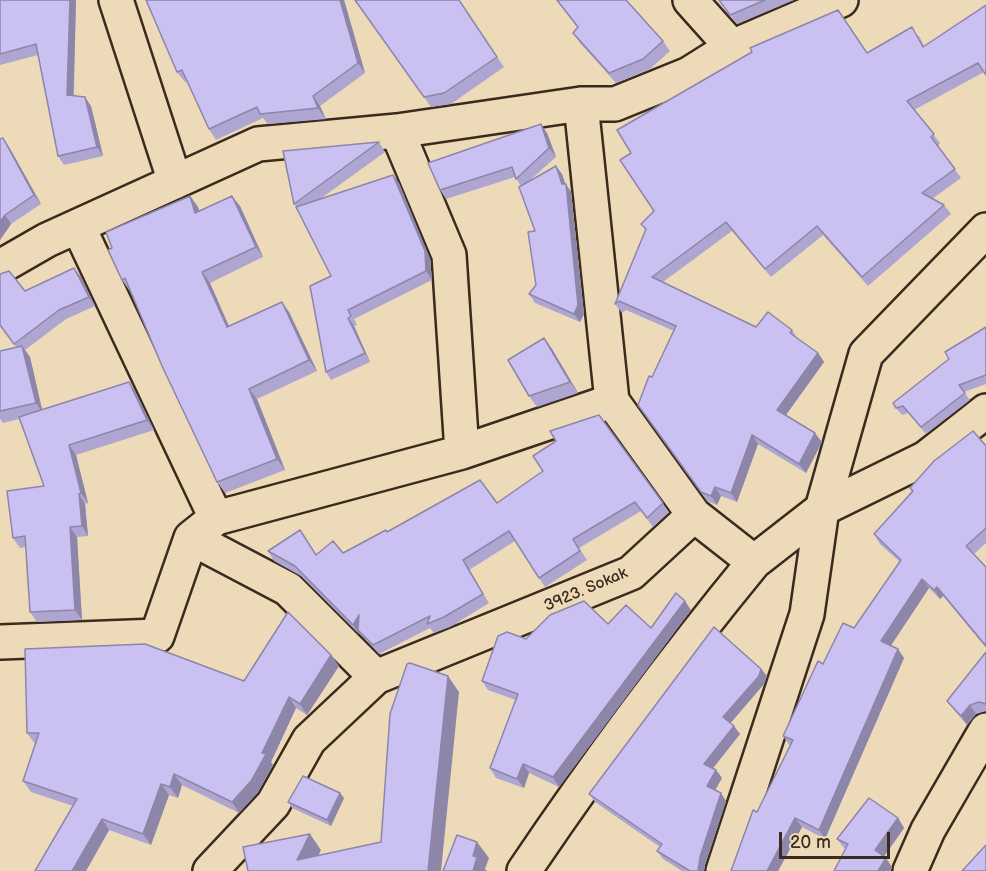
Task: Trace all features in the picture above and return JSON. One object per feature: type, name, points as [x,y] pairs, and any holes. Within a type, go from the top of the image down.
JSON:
[{"type":"street","points":[[116,0],[175,182]]},
{"type":"street","points":[[690,0],[732,47]]},
{"type":"street","points":[[0,267],[78,226],[258,144],[397,131],[580,104],[615,104],[689,74],[732,47],[841,0]]},
{"type":"street","points":[[580,104],[612,401],[694,515],[754,562]]},
{"type":"street","points":[[397,131],[449,255],[462,452]]},
{"type":"street","points":[[78,226],[216,518]]},
{"type":"street","points":[[723,871],[807,614],[822,509],[866,354],[986,230]]},
{"type":"street","points":[[0,645],[158,636],[191,538],[216,518],[462,452],[612,401]]},
{"type":"street","points":[[524,871],[584,783],[667,670],[754,562],[822,509],[926,458],[986,411]]},
{"type":"street","name":"3923. Sokak","points":[[210,871],[273,804],[309,740],[376,677],[631,573],[694,515]]},
{"type":"street","points":[[191,538],[288,589],[376,677]]},
{"type":"street","points":[[910,871],[928,830],[986,730]]},
{"type":"building","points":[[0,0],[70,0],[67,95],[85,97],[97,147],[58,156],[36,44],[0,54]]},
{"type":"building","points":[[146,0],[340,0],[358,63],[313,96],[318,108],[260,114],[257,107],[209,129],[182,70],[177,72]]},
{"type":"building","points":[[355,0],[459,0],[497,57],[444,93],[424,97]]},
{"type":"building","points":[[557,0],[626,0],[663,41],[643,59],[609,73],[573,33],[578,27]]},
{"type":"building","points":[[719,0],[765,0],[730,15]]},
{"type":"building","points":[[986,5],[986,75],[978,63],[907,101],[934,134],[931,137],[955,169],[922,193],[944,205],[862,277],[817,226],[765,269],[726,222],[652,277],[756,327],[768,312],[792,330],[790,333],[818,353],[777,410],[815,433],[799,464],[752,435],[731,493],[715,487],[711,496],[701,492],[638,405],[649,376],[652,377],[676,326],[619,301],[615,304],[646,229],[641,224],[654,211],[620,160],[631,153],[617,130],[752,52],[750,48],[838,10],[867,53],[912,27],[923,47]]},
{"type":"building","points":[[541,124],[549,148],[516,179],[512,167],[440,190],[428,163]]},
{"type":"building","points":[[3,138],[34,195],[5,215],[0,222],[0,139]]},
{"type":"building","points":[[379,142],[294,204],[283,151]]},
{"type":"building","points":[[556,166],[562,184],[566,184],[578,305],[574,314],[529,294],[536,285],[528,232],[535,231],[519,187]]},
{"type":"building","points":[[393,175],[425,251],[426,271],[348,310],[351,316],[348,318],[365,353],[326,372],[310,286],[331,276],[296,207]]},
{"type":"building","points":[[190,196],[195,213],[232,196],[256,247],[202,272],[227,327],[282,302],[309,360],[249,389],[277,459],[217,482],[162,366],[125,278],[122,280],[108,250],[112,248],[106,232]]},
{"type":"building","points":[[74,268],[89,297],[59,310],[14,344],[0,325],[0,274],[9,271],[25,291]]},
{"type":"building","points":[[986,327],[986,375],[959,385],[965,393],[921,427],[903,406],[896,408],[893,403],[949,359],[945,352]]},
{"type":"building","points":[[544,338],[570,382],[529,396],[508,360]]},
{"type":"building","points":[[22,346],[36,403],[0,411],[0,351]]},
{"type":"building","points":[[129,382],[147,420],[69,445],[81,493],[79,494],[82,526],[70,527],[75,610],[30,612],[25,536],[13,538],[7,491],[44,486],[19,417]]},
{"type":"building","points":[[599,415],[663,503],[647,518],[635,502],[573,539],[580,551],[539,578],[509,531],[463,560],[483,594],[444,617],[427,624],[430,616],[373,645],[358,630],[359,615],[353,625],[295,566],[268,551],[300,530],[316,555],[333,541],[343,553],[386,530],[387,532],[480,480],[497,503],[543,471],[533,456],[556,441],[550,431]]},
{"type":"building","points":[[973,431],[986,446],[986,528],[966,546],[986,567],[986,646],[937,587],[934,590],[922,579],[881,641],[898,649],[819,830],[795,818],[767,871],[731,871],[753,810],[757,812],[793,740],[783,736],[818,661],[823,664],[843,623],[854,628],[901,560],[874,534],[913,491],[910,488],[934,461]]},
{"type":"building","points":[[676,593],[685,601],[553,777],[523,764],[517,779],[490,768],[518,694],[482,681],[498,636],[507,632],[526,639],[550,615],[584,601],[608,624],[626,605],[651,628]]},
{"type":"building","points":[[288,612],[331,655],[300,704],[289,697],[262,753],[266,754],[251,781],[232,802],[174,774],[170,787],[161,784],[143,834],[102,819],[72,871],[35,871],[77,799],[23,781],[39,733],[27,733],[25,649],[145,644],[244,681]]},
{"type":"building","points":[[714,627],[761,669],[759,676],[723,717],[734,726],[704,764],[716,770],[707,786],[721,793],[700,857],[698,871],[690,871],[657,851],[662,844],[589,794]]},
{"type":"building","points":[[986,652],[986,704],[979,702],[970,705],[961,716],[947,701]]},
{"type":"building","points":[[410,663],[448,676],[428,871],[248,871],[243,847],[310,834],[297,860],[381,842],[390,714],[407,664]]},
{"type":"building","points":[[303,776],[340,793],[327,820],[288,802]]},
{"type":"building","points":[[869,798],[898,818],[875,850],[886,858],[878,871],[834,871],[848,844],[837,839]]},
{"type":"building","points":[[457,835],[477,842],[473,856],[477,857],[473,871],[443,871]]},
{"type":"building","points":[[986,845],[986,871],[962,871]]}]
